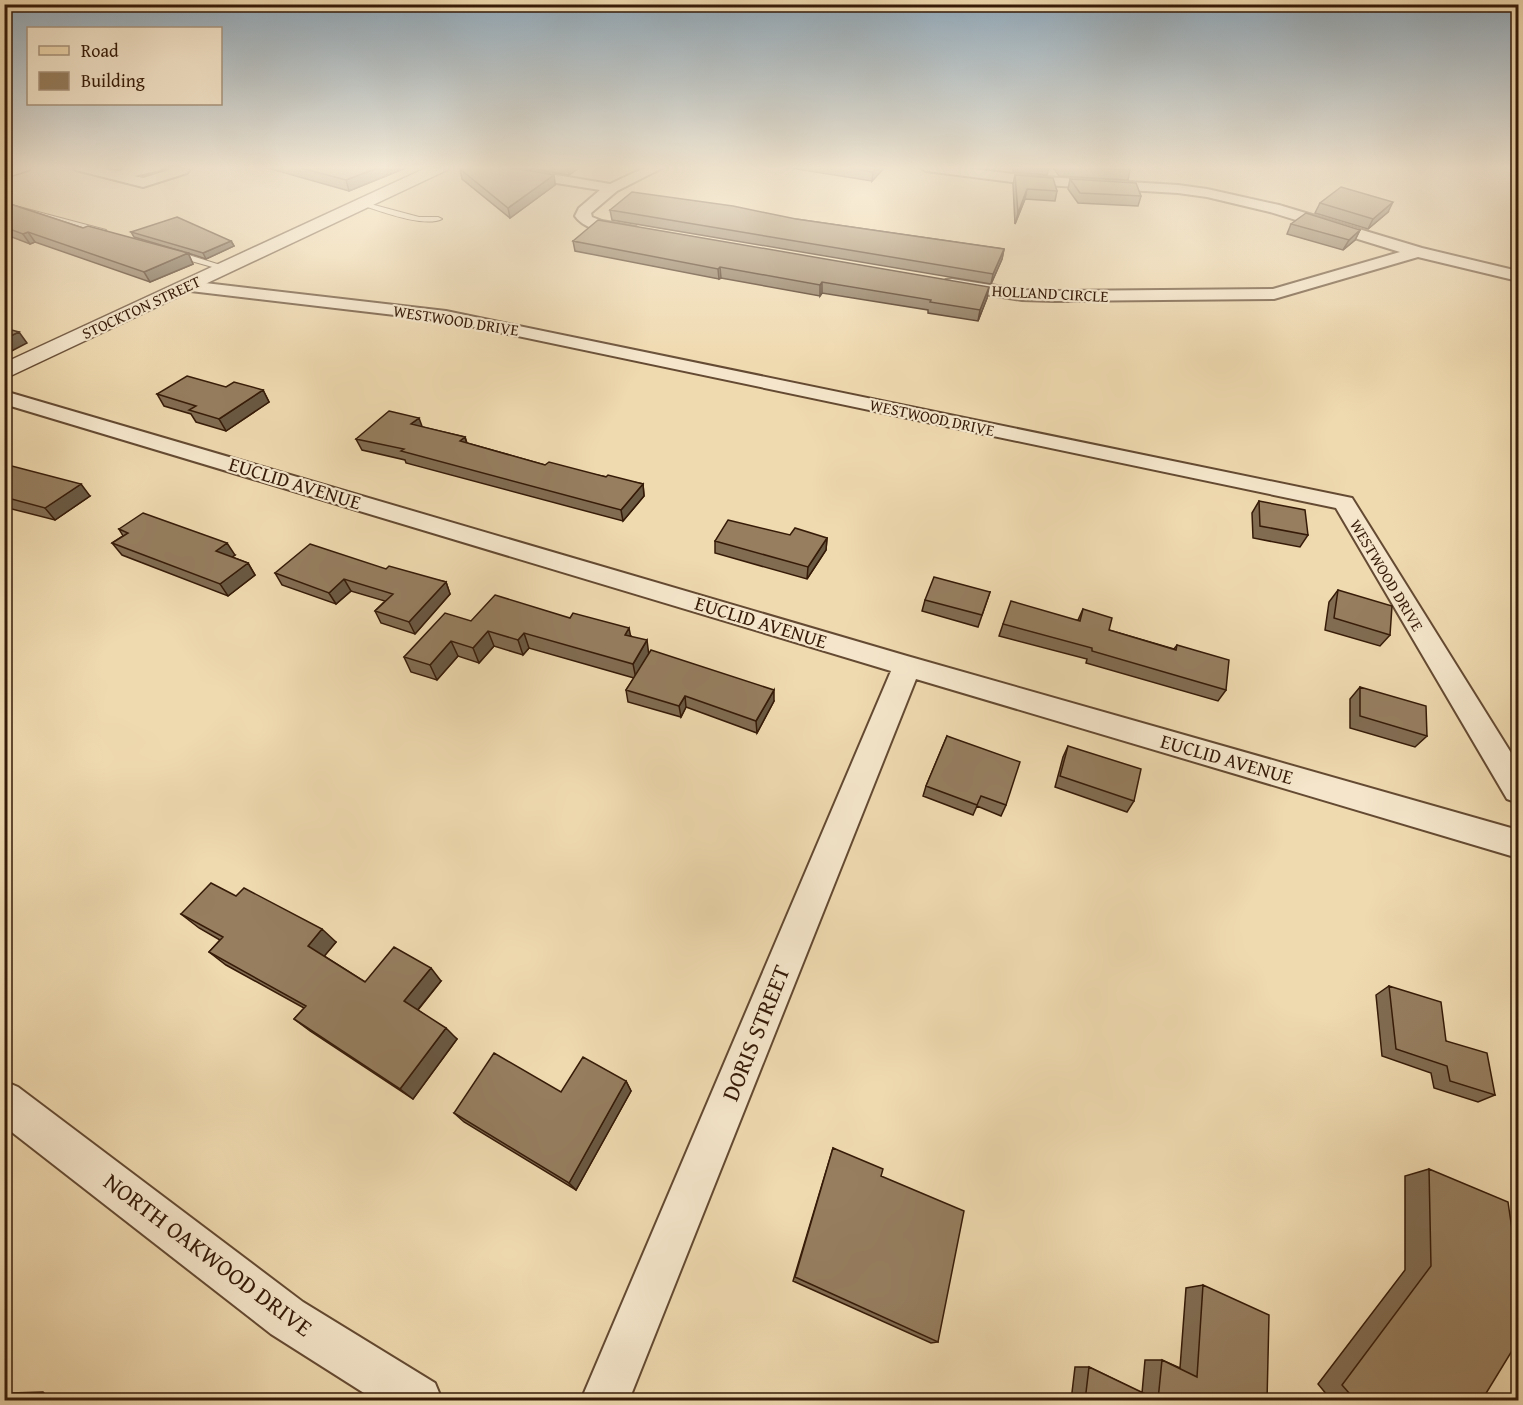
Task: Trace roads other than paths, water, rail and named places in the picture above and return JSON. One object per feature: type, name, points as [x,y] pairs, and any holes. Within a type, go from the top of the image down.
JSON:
[{"type":"street","name":"STOCKTON STREET","points":[[4,372],[302,233]]},
{"type":"street","points":[[1354,233],[1417,252],[1518,276]]},
{"type":"street","name":"HOLLAND CIRCLE","points":[[933,281],[1012,294],[1054,296],[1274,294],[1417,252]]},
{"type":"street","name":"WESTWOOD DRIVE","points":[[188,286],[446,316],[1344,503],[1518,790]]},
{"type":"street","name":"EUCLID AVENUE","points":[[4,397],[907,666],[1518,844]]},
{"type":"street","name":"DORIS STREET","points":[[605,1401],[907,666]]},
{"type":"street","name":"NORTH OAKWOOD DRIVE","points":[[4,1101],[287,1318],[418,1401]]},
{"type":"lane","points":[[103,233],[115,236]]},
{"type":"lane","points":[[165,251],[226,268]]}]
